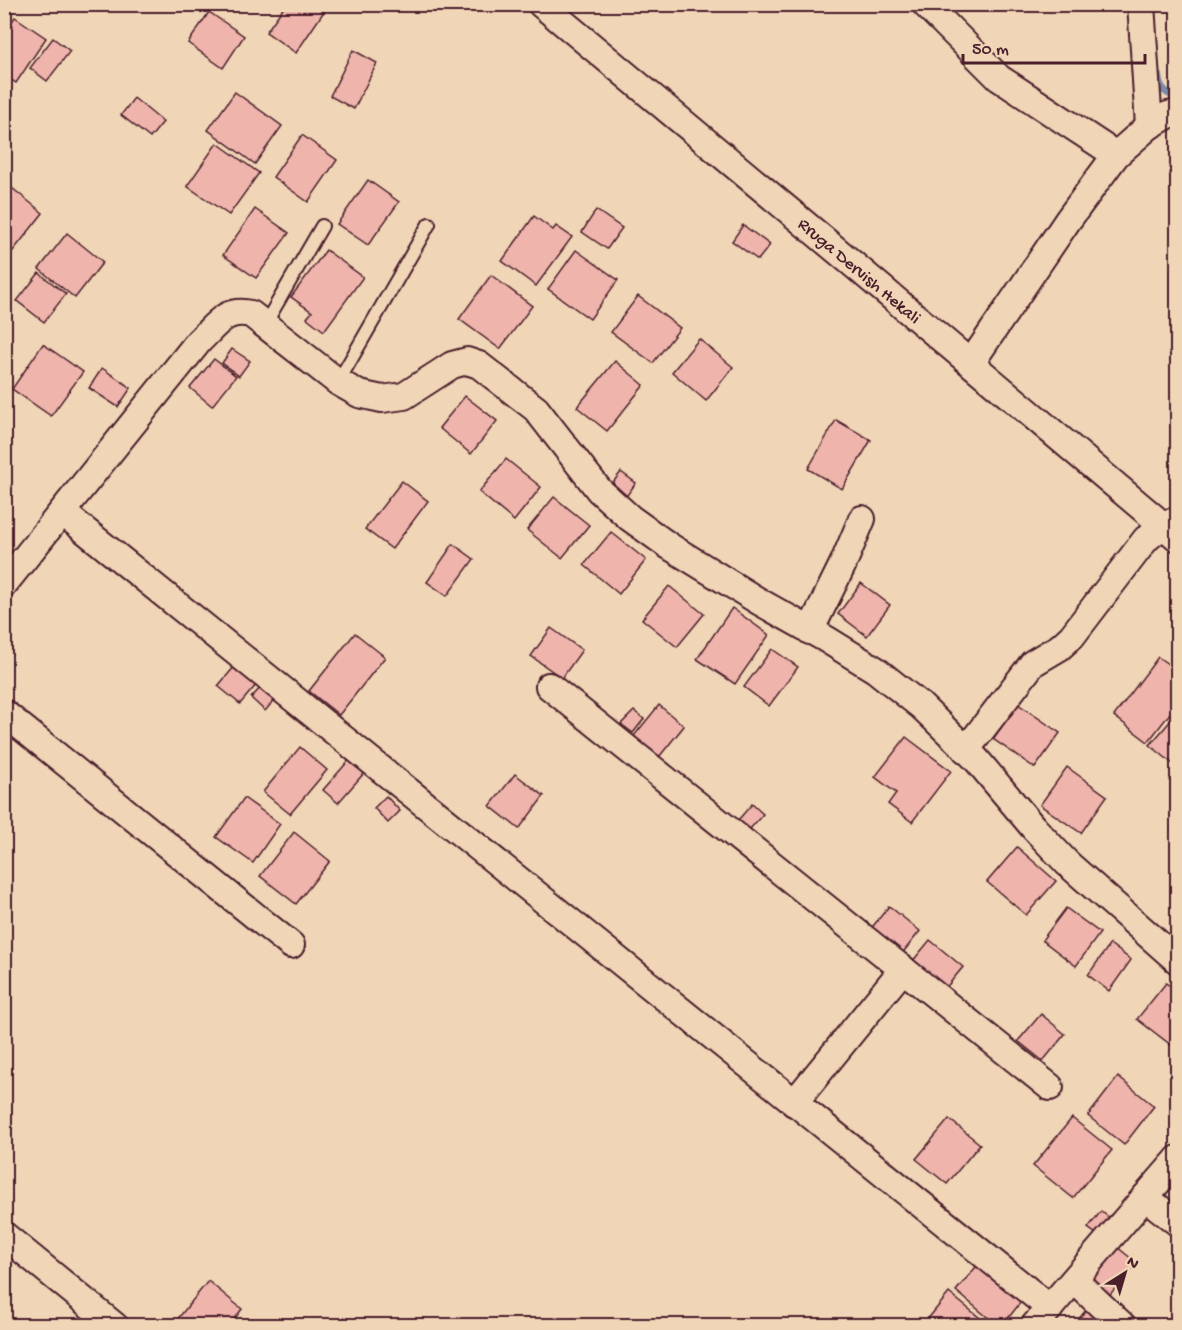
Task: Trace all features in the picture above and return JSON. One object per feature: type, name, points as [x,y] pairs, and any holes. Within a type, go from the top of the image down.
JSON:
[{"type":"street","name":"Rruga Dervish Hekali","points":[[541,4],[1172,528]]},
{"type":"street","points":[[925,4],[999,78],[1116,155]]},
{"type":"street","points":[[1142,4],[1149,126]]},
{"type":"street","points":[[971,363],[1068,220],[1116,155],[1149,126],[1168,115],[1178,113]]},
{"type":"street","points":[[4,584],[199,341],[228,314],[238,312],[251,314],[338,382],[360,394],[382,399],[404,396],[452,365],[467,361],[479,365],[536,410],[599,490],[630,518],[699,565],[876,670],[921,706],[966,750],[1066,863],[1178,961]]},
{"type":"street","points":[[62,512],[795,1103],[1042,1317],[1178,1159]]},
{"type":"street","points":[[810,631],[862,519]]},
{"type":"street","points":[[966,750],[1034,663],[1072,636],[1146,539],[1172,528]]},
{"type":"street","points":[[549,686],[1050,1087]]},
{"type":"street","points":[[4,713],[291,945]]},
{"type":"street","points":[[795,1103],[903,969]]},
{"type":"street","points":[[1145,1197],[1178,1223]]},
{"type":"street","points":[[4,1235],[115,1326]]},
{"type":"street","points":[[1074,1280],[1123,1326]]},
{"type":"lane","points":[[338,382],[429,224]]},
{"type":"lane","points":[[265,324],[322,226]]},
{"type":"building","points":[[286,4],[329,4],[296,53],[266,32]]},
{"type":"building","points":[[209,12],[244,36],[223,68],[188,43]]},
{"type":"building","points":[[15,17],[46,38],[16,83],[4,75],[4,33]]},
{"type":"building","points":[[53,38],[70,51],[47,81],[30,68]]},
{"type":"building","points":[[353,50],[377,63],[354,109],[330,96]]},
{"type":"building","points":[[235,92],[282,126],[255,164],[208,130]]},
{"type":"building","points":[[134,98],[163,122],[150,138],[121,115]]},
{"type":"building","points":[[302,135],[337,160],[308,202],[273,177]]},
{"type":"building","points":[[217,143],[259,173],[229,215],[187,186]]},
{"type":"building","points":[[368,180],[399,202],[368,245],[337,224]]},
{"type":"building","points":[[7,184],[43,213],[13,251],[4,244],[4,187]]},
{"type":"building","points":[[255,209],[289,233],[256,278],[223,255]]},
{"type":"building","points":[[596,210],[622,228],[607,249],[582,232]]},
{"type":"building","points":[[534,216],[553,230],[556,226],[572,237],[536,286],[502,261]]},
{"type":"building","points":[[743,225],[770,245],[758,260],[732,241]]},
{"type":"building","points":[[67,233],[103,262],[75,298],[39,269]]},
{"type":"building","points":[[326,250],[363,277],[324,331],[307,318],[312,312],[291,297]]},
{"type":"building","points":[[576,250],[618,280],[590,319],[548,289]]},
{"type":"building","points":[[39,273],[66,294],[44,322],[17,301]]},
{"type":"building","points":[[491,275],[532,306],[500,349],[459,319]]},
{"type":"building","points":[[638,296],[680,328],[653,363],[611,332]]},
{"type":"building","points":[[699,339],[733,367],[706,401],[672,372]]},
{"type":"building","points":[[43,344],[83,372],[51,416],[12,389]]},
{"type":"building","points":[[232,349],[250,361],[239,376],[222,363]]},
{"type":"building","points":[[214,359],[236,376],[212,406],[190,388]]},
{"type":"building","points":[[615,361],[644,385],[607,431],[577,407]]},
{"type":"building","points":[[102,368],[131,388],[118,407],[89,388]]},
{"type":"building","points":[[465,396],[497,421],[471,454],[439,428]]},
{"type":"building","points":[[836,420],[871,440],[842,489],[808,469]]},
{"type":"building","points":[[506,459],[541,487],[514,521],[479,492]]},
{"type":"building","points":[[621,472],[636,483],[622,502],[607,490]]},
{"type":"building","points":[[402,481],[428,501],[392,549],[365,529]]},
{"type":"building","points":[[554,497],[589,525],[562,558],[527,530]]},
{"type":"building","points":[[611,532],[646,560],[619,594],[584,565]]},
{"type":"building","points":[[453,544],[474,559],[447,596],[427,582]]},
{"type":"building","points":[[861,583],[890,605],[867,636],[838,614]]},
{"type":"building","points":[[669,586],[704,614],[677,647],[642,619]]},
{"type":"building","points":[[732,608],[769,635],[735,684],[697,659]]},
{"type":"building","points":[[551,628],[582,650],[562,678],[531,656]]},
{"type":"building","points":[[355,633],[385,657],[339,715],[309,691]]},
{"type":"building","points":[[772,649],[798,667],[769,706],[744,687]]},
{"type":"building","points":[[1158,657],[1178,671],[1178,703],[1148,742],[1114,716]]},
{"type":"building","points":[[235,666],[257,684],[240,704],[218,686]]},
{"type":"building","points":[[262,686],[276,698],[265,711],[251,698]]},
{"type":"building","points":[[1018,704],[1060,733],[1035,768],[993,739]]},
{"type":"building","points":[[659,705],[684,726],[655,762],[629,742]]},
{"type":"building","points":[[634,711],[644,719],[633,733],[621,724]]},
{"type":"building","points":[[1178,712],[1178,768],[1150,745]]},
{"type":"building","points":[[906,737],[951,771],[912,822],[888,804],[896,793],[875,777]]},
{"type":"building","points":[[300,747],[327,770],[290,814],[263,792]]},
{"type":"building","points":[[350,759],[365,772],[338,803],[323,790]]},
{"type":"building","points":[[1067,767],[1107,796],[1081,833],[1040,805]]},
{"type":"building","points":[[515,774],[544,796],[519,829],[490,806]]},
{"type":"building","points":[[386,796],[400,811],[388,823],[374,808]]},
{"type":"building","points":[[244,798],[280,824],[253,863],[216,837]]},
{"type":"building","points":[[752,804],[763,814],[743,837],[732,827]]},
{"type":"building","points":[[294,832],[330,861],[296,904],[260,876]]},
{"type":"building","points":[[1017,847],[1056,881],[1026,915],[987,882]]},
{"type":"building","points":[[889,906],[920,931],[897,960],[866,935]]},
{"type":"building","points":[[1066,908],[1100,933],[1076,966],[1042,940]]},
{"type":"building","points":[[930,940],[963,967],[940,995],[907,968]]},
{"type":"building","points":[[1110,944],[1131,960],[1109,991],[1088,975]]},
{"type":"building","points":[[1166,983],[1178,992],[1178,1037],[1171,1045],[1137,1019]]},
{"type":"building","points":[[1041,1014],[1065,1034],[1043,1061],[1018,1041]]},
{"type":"building","points":[[1118,1077],[1154,1106],[1124,1145],[1088,1116]]},
{"type":"building","points":[[1072,1118],[1112,1150],[1073,1198],[1033,1166]]},
{"type":"building","points":[[949,1119],[980,1144],[947,1184],[916,1159]]},
{"type":"building","points":[[1101,1211],[1111,1219],[1099,1236],[1088,1228]]},
{"type":"building","points":[[1117,1247],[1137,1263],[1106,1299],[1087,1283]]},
{"type":"building","points":[[980,1262],[1024,1298],[1002,1326],[998,1326],[956,1291]]},
{"type":"building","points":[[208,1281],[242,1309],[229,1326],[172,1326]]},
{"type":"building","points":[[949,1293],[985,1322],[983,1326],[934,1326],[927,1320]]},
{"type":"building","points":[[1086,1310],[1106,1326],[1073,1326]]},
{"type":"waterway","points":[[1158,76],[1164,90],[1178,96]]}]
